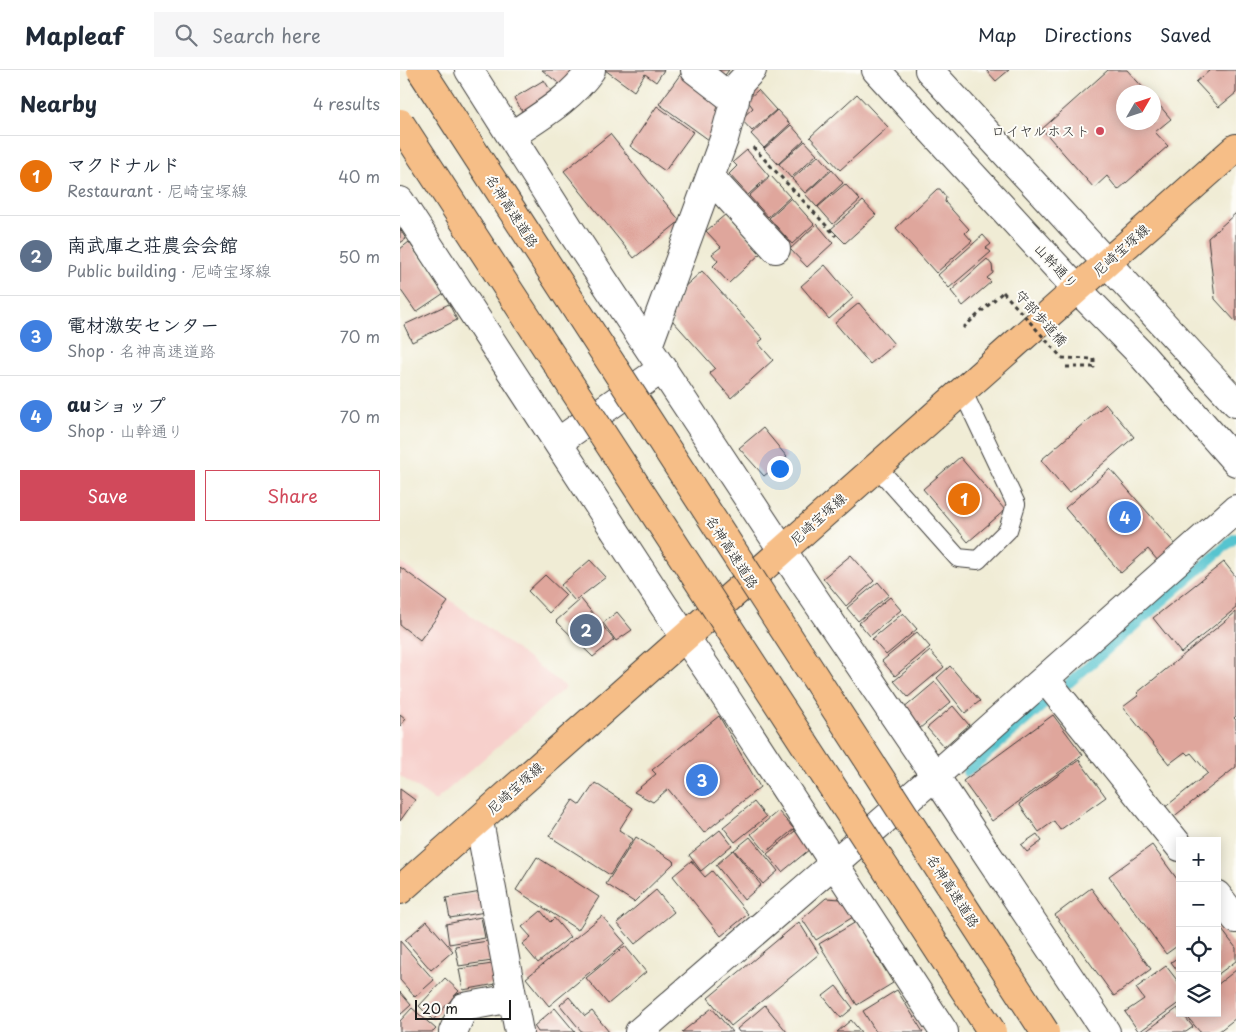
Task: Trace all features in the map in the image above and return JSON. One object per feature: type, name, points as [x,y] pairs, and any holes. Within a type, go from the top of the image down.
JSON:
[{"type":"main road","name":"名神高速道路","points":[[421,70],[1045,1032]]},
{"type":"main road","points":[[400,123],[992,1032]]},
{"type":"main road","name":"尼崎宝塚線","points":[[400,890],[1236,148]]},
{"type":"street","points":[[469,70],[571,231],[806,586],[935,776],[1094,1028]]},
{"type":"street","points":[[511,136],[551,109],[584,80],[591,70]]},
{"type":"street","points":[[695,70],[732,111]]},
{"type":"street","points":[[558,442],[655,357],[739,84],[752,70]]},
{"type":"street","name":"山幹通り","points":[[876,70],[1077,288],[1139,352],[1236,462]]},
{"type":"street","points":[[928,70],[1236,402]]},
{"type":"street","points":[[710,177],[776,249]]},
{"type":"street","points":[[400,201],[944,1032]]},
{"type":"street","points":[[638,1032],[935,776],[1236,509]]},
{"type":"street","points":[[1045,679],[1176,843]]},
{"type":"street","points":[[479,821],[519,1032]]},
{"type":"street","points":[[1221,900],[1236,919]]},
{"type":"street","points":[[453,1032],[464,1007],[512,998]]},
{"type":"lane","points":[[877,467],[958,558],[978,560],[1008,530],[1016,504],[962,390]]},
{"type":"path","points":[[732,111],[836,236]]},
{"type":"path","name":"守部歩道橋","points":[[963,328],[1003,292],[1062,358],[1094,359],[1094,367],[1066,367]]},
{"type":"shaded area","points":[[400,562],[566,687],[435,801],[400,776]]},
{"type":"building","points":[[542,70],[575,70],[562,86]]},
{"type":"building","points":[[605,70],[664,70],[656,82],[645,74],[634,91]]},
{"type":"building","points":[[709,70],[729,70],[721,80]]},
{"type":"building","points":[[986,70],[1009,70],[996,81]]},
{"type":"building","name":"ロイヤルホスト","points":[[1108,70],[1127,70],[1141,85],[1116,85],[1116,130],[1157,130],[1155,132],[1168,146],[1118,190],[1107,176],[1094,188],[1042,129]]},
{"type":"building","points":[[1210,70],[1236,70],[1236,93],[1219,107],[1196,82]]},
{"type":"building","points":[[682,72],[725,102],[709,140],[659,104]]},
{"type":"building","points":[[544,80],[554,96],[524,114],[514,98]]},
{"type":"building","points":[[758,90],[776,110],[752,131],[741,119],[753,108],[747,100]]},
{"type":"building","points":[[857,94],[888,127],[840,170],[810,137]]},
{"type":"building","points":[[657,106],[693,132],[665,171],[630,146]]},
{"type":"building","name":"ロイヤルホスト","points":[[1161,107],[1171,119],[1161,127]]},
{"type":"building","points":[[777,110],[790,124],[764,148],[751,134]]},
{"type":"building","points":[[791,125],[804,140],[778,164],[764,149]]},
{"type":"building","points":[[610,134],[680,221],[634,258],[564,171]]},
{"type":"building","points":[[805,141],[817,154],[791,178],[779,164]]},
{"type":"building","points":[[747,150],[769,176],[748,195],[729,174],[737,166],[733,162]]},
{"type":"building","points":[[819,155],[831,169],[805,193],[792,179]]},
{"type":"building","points":[[832,170],[843,183],[817,207],[805,194]]},
{"type":"building","points":[[771,176],[790,197],[768,217],[749,196]]},
{"type":"building","points":[[845,184],[860,200],[833,224],[818,207]]},
{"type":"building","points":[[937,189],[940,189],[946,197],[945,202],[969,229],[965,233],[972,241],[936,273],[896,228]]},
{"type":"building","points":[[791,198],[814,224],[792,244],[769,218]]},
{"type":"building","points":[[863,201],[876,215],[845,243],[831,229]]},
{"type":"building","points":[[1236,213],[1236,322],[1215,299],[1208,238]]},
{"type":"building","points":[[726,214],[761,253],[729,283],[713,266],[718,261],[712,254],[721,247],[706,231]]},
{"type":"building","points":[[817,224],[833,243],[807,267],[790,249]]},
{"type":"building","points":[[400,229],[406,239],[400,243]]},
{"type":"building","points":[[983,235],[991,244],[986,248],[991,252],[949,288],[938,275]]},
{"type":"building","points":[[409,242],[444,293],[416,312],[400,289],[400,249]]},
{"type":"building","points":[[987,259],[992,265],[993,273],[987,278],[991,282],[963,306],[951,291]]},
{"type":"building","points":[[825,265],[853,298],[829,319],[801,286]]},
{"type":"building","points":[[702,271],[763,339],[758,343],[773,360],[731,398],[709,373],[715,368],[672,320],[682,289]]},
{"type":"building","points":[[859,303],[894,344],[870,364],[835,323]]},
{"type":"building","points":[[449,304],[457,320],[412,342],[404,325]]},
{"type":"building","points":[[1106,404],[1134,437],[1069,493],[1041,460]]},
{"type":"building","points":[[763,428],[787,457],[764,476],[739,448]]},
{"type":"building","points":[[960,457],[1005,510],[968,542],[923,489]]},
{"type":"building","points":[[1110,469],[1176,545],[1158,561],[1148,549],[1121,573],[1065,508]]},
{"type":"building","points":[[851,555],[874,581],[846,606],[823,578]]},
{"type":"building","points":[[590,560],[606,577],[575,601],[561,585]]},
{"type":"building","points":[[1224,562],[1236,577],[1236,608],[1181,653],[1153,618]]},
{"type":"building","points":[[400,567],[448,602],[420,640],[400,625]]},
{"type":"building","points":[[545,575],[566,595],[549,613],[528,591]]},
{"type":"building","points":[[878,582],[889,595],[858,621],[847,608]]},
{"type":"building","points":[[890,597],[901,610],[870,636],[859,623]]},
{"type":"building","points":[[581,599],[614,640],[593,657],[556,621]]},
{"type":"building","points":[[617,612],[632,630],[616,641],[603,623]]},
{"type":"building","points":[[1236,612],[1236,716],[1234,718],[1236,720],[1236,767],[1172,818],[1164,808],[1208,773],[1191,753],[1188,755],[1185,752],[1169,764],[1123,707],[1139,695],[1137,693]]},
{"type":"building","points":[[903,613],[917,629],[886,655],[872,639]]},
{"type":"building","points":[[917,632],[930,647],[895,676],[882,661]]},
{"type":"building","points":[[930,651],[944,667],[908,697],[894,681]]},
{"type":"building","points":[[950,666],[980,701],[965,713],[937,678]]},
{"type":"building","points":[[935,682],[951,702],[919,729],[902,710]]},
{"type":"building","points":[[953,706],[969,725],[944,747],[927,728]]},
{"type":"building","points":[[400,714],[406,719],[400,726]]},
{"type":"building","points":[[1053,715],[1083,755],[992,821],[963,781]]},
{"type":"building","points":[[719,716],[760,787],[704,833],[668,789],[653,802],[634,792],[656,774],[652,770]]},
{"type":"building","points":[[1079,760],[1106,797],[1060,830],[1054,821],[1039,832],[1019,804]]},
{"type":"building","points":[[595,783],[633,808],[619,830],[633,839],[610,875],[549,836],[573,800],[580,805]]},
{"type":"building","points":[[400,789],[415,800],[400,821]]},
{"type":"building","points":[[754,802],[766,817],[735,842],[723,827]]},
{"type":"building","points":[[778,811],[794,829],[766,852],[751,834]]},
{"type":"building","points":[[720,830],[732,845],[701,871],[689,855]]},
{"type":"building","points":[[795,831],[810,849],[782,872],[767,854]]},
{"type":"building","points":[[1037,834],[1042,841],[1027,852],[1021,845]]},
{"type":"building","points":[[636,837],[675,862],[634,902],[606,884]]},
{"type":"building","points":[[750,837],[778,871],[763,884],[734,850]]},
{"type":"building","points":[[1152,845],[1176,878],[1176,947],[1166,954],[1109,876]]},
{"type":"building","points":[[733,850],[761,885],[744,900],[716,865]]},
{"type":"building","points":[[537,857],[599,897],[578,930],[516,890]]},
{"type":"building","points":[[691,861],[705,877],[712,871],[748,914],[721,936],[673,876]]},
{"type":"building","points":[[1091,888],[1151,969],[1114,996],[1055,915]]},
{"type":"building","points":[[656,890],[674,912],[635,944],[617,923]]},
{"type":"building","points":[[481,892],[485,912],[450,918],[446,898]]},
{"type":"building","points":[[826,898],[841,899],[853,917],[816,940],[802,919]]},
{"type":"building","points":[[541,911],[550,922],[554,918],[570,937],[538,963],[522,944],[531,937],[522,927]]},
{"type":"building","points":[[602,916],[625,943],[549,1006],[526,978]]},
{"type":"building","points":[[481,917],[485,938],[449,944],[446,924]]},
{"type":"building","points":[[427,921],[453,951],[431,970],[405,940]]},
{"type":"building","points":[[799,922],[819,954],[731,1026],[708,998]]},
{"type":"building","points":[[856,922],[893,983],[857,1005],[819,944]]},
{"type":"building","points":[[1221,929],[1236,948],[1236,961],[1221,972]]},
{"type":"building","points":[[400,941],[434,980],[415,997],[400,980]]},
{"type":"building","points":[[488,941],[492,961],[459,966],[455,946]]},
{"type":"building","points":[[625,946],[646,972],[608,1004],[586,978]]},
{"type":"building","points":[[1176,959],[1176,969],[1171,962]]},
{"type":"building","points":[[492,964],[496,984],[463,990],[459,969]]},
{"type":"building","points":[[1166,966],[1176,979],[1176,1005],[1139,1032],[1125,1012],[1144,999],[1136,988]]},
{"type":"building","points":[[1236,970],[1236,1018],[1218,1032],[1200,1032],[1187,1017],[1221,1017],[1221,982]]},
{"type":"building","points":[[445,978],[459,991],[433,1020],[419,1006]]},
{"type":"building","points":[[836,986],[853,1008],[841,1018],[823,996]]},
{"type":"building","points":[[897,990],[923,1032],[876,1032],[863,1011]]},
{"type":"building","points":[[400,992],[411,1005],[400,1015]]},
{"type":"building","points":[[569,997],[585,1016],[592,1011],[609,1032],[582,1032],[560,1005]]},
{"type":"building","points":[[765,1005],[787,1032],[739,1032],[737,1029]]},
{"type":"building","points":[[412,1008],[436,1029],[433,1032],[400,1032],[400,1021]]},
{"type":"building","points":[[555,1008],[575,1032],[538,1032],[534,1026]]},
{"type":"building","points":[[712,1008],[732,1032],[682,1032]]},
{"type":"building","points":[[1176,1009],[1176,1017],[1185,1017],[1193,1027],[1186,1032],[1145,1032]]},
{"type":"building","points":[[851,1020],[861,1032],[837,1032]]},
{"type":"waterway","points":[[1069,683],[1235,538]]},
{"type":"waterway","points":[[967,772],[1048,701]]},
{"type":"place","name":"ロイヤルホスト","points":[[1100,131]]},
{"type":"place","name":"マクドナルド","points":[[964,499]]},
{"type":"place","name":"auショップ","points":[[1125,517]]},
{"type":"place","name":"南武庫之荘農会会館","points":[[586,630]]},
{"type":"place","name":"電材激安センター","points":[[702,780]]}]
